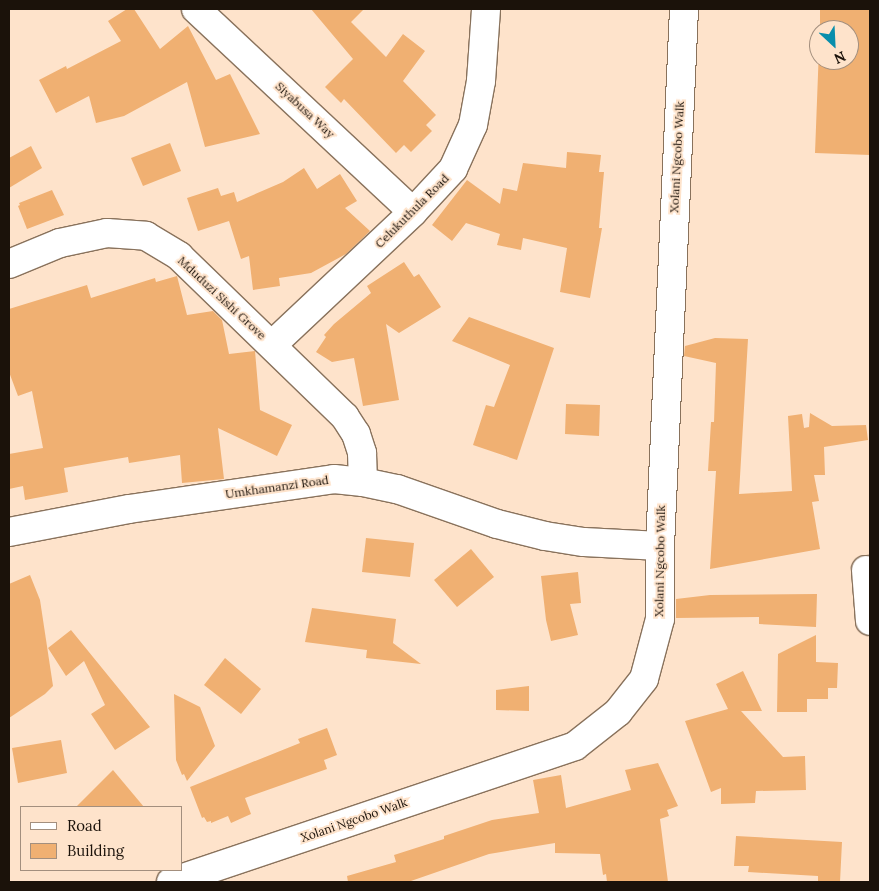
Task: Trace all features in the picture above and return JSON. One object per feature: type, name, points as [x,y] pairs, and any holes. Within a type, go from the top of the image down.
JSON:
[{"type":"street","name":"Siyabusa Way","points":[[196,9],[412,212]]},
{"type":"street","name":"Celukuthula Road","points":[[272,345],[412,212],[453,169],[473,124],[481,81],[486,9]]},
{"type":"street","name":"Xolani Ngcobo Walk","points":[[171,882],[575,746],[618,712],[644,679],[660,619],[660,546],[684,9]]},
{"type":"street","name":"Mduduzi Sishi Grove","points":[[9,264],[60,244],[107,233],[146,236],[179,256],[345,417],[356,434],[362,453],[363,482]]},
{"type":"street","name":"Umkhamanzi Road","points":[[9,532],[129,509],[292,484],[334,480],[363,482],[397,489],[497,524],[546,536],[584,542],[660,546]]},
{"type":"street","points":[[866,570],[870,621]]},
{"type":"building","points":[[127,9],[134,9],[160,49],[188,26],[216,80],[230,74],[260,134],[205,147],[187,82],[124,116],[96,123],[89,96],[56,113],[39,80],[66,66],[67,69],[121,41],[108,21]]},
{"type":"building","points":[[311,9],[364,9],[351,22],[386,57],[403,34],[425,51],[403,81],[436,115],[426,125],[432,131],[411,152],[404,145],[396,153],[344,99],[341,103],[325,87],[353,59]]},
{"type":"building","points":[[820,9],[870,9],[870,155],[815,153],[818,70],[859,70],[859,20],[820,20]]},
{"type":"building","points":[[170,143],[181,171],[143,186],[131,158]]},
{"type":"building","points":[[31,146],[42,168],[9,188],[9,158]]},
{"type":"building","points":[[567,152],[601,155],[599,172],[604,172],[599,228],[602,228],[590,298],[560,292],[567,248],[523,238],[521,250],[497,245],[500,234],[466,223],[452,241],[432,225],[467,180],[500,204],[503,188],[517,191],[523,163],[566,168]]},
{"type":"building","points":[[304,168],[317,189],[340,174],[357,201],[345,208],[370,231],[346,254],[311,273],[279,278],[280,286],[253,290],[249,256],[241,259],[229,221],[198,231],[187,198],[218,188],[221,196],[234,192],[237,202],[283,182]]},
{"type":"building","points":[[52,190],[64,215],[27,229],[18,206],[20,205],[19,203]]},
{"type":"building","points":[[404,262],[414,277],[419,274],[441,307],[399,333],[386,324],[399,400],[363,406],[354,358],[332,362],[316,352],[326,337],[324,335],[334,324],[371,293],[367,286]]},
{"type":"building","points":[[177,276],[187,315],[213,311],[222,320],[229,354],[255,351],[260,410],[292,425],[277,456],[218,428],[224,479],[182,483],[180,455],[129,463],[128,457],[64,468],[68,492],[25,500],[23,486],[9,489],[9,454],[43,448],[32,391],[18,396],[9,372],[9,309],[87,285],[91,298],[155,278],[156,282]]},
{"type":"building","points":[[469,317],[554,348],[517,460],[473,445],[486,405],[494,407],[510,365],[452,341]]},
{"type":"building","points":[[715,338],[748,339],[739,494],[792,491],[788,416],[802,414],[804,428],[809,427],[810,413],[832,426],[866,425],[868,440],[824,447],[825,475],[814,475],[819,501],[812,502],[820,549],[710,569],[716,471],[708,471],[711,422],[714,422],[716,363],[684,356],[685,346]]},
{"type":"building","points":[[566,404],[600,405],[599,436],[565,434]]},
{"type":"building","points":[[366,538],[414,543],[410,577],[362,572]]},
{"type":"building","points":[[471,549],[494,577],[457,607],[434,580]]},
{"type":"building","points":[[578,572],[581,603],[570,604],[578,635],[551,641],[546,620],[541,576]]},
{"type":"building","points":[[30,575],[40,600],[53,686],[45,694],[9,718],[9,584]]},
{"type":"building","points":[[817,594],[816,627],[759,624],[759,617],[676,618],[676,599],[710,595]]},
{"type":"building","points":[[312,608],[396,619],[393,643],[421,664],[366,658],[367,650],[305,642]]},
{"type":"building","points":[[71,630],[150,727],[115,750],[91,714],[105,705],[84,661],[66,676],[48,648]]},
{"type":"building","points":[[816,635],[816,662],[838,663],[837,688],[828,688],[828,699],[807,699],[807,712],[777,712],[778,654]]},
{"type":"building","points":[[225,658],[261,689],[241,714],[204,685]]},
{"type":"building","points":[[743,671],[762,711],[741,711],[783,757],[805,756],[806,790],[756,791],[755,803],[721,804],[721,788],[711,792],[685,721],[728,709],[716,684]]},
{"type":"building","points":[[529,686],[529,711],[496,710],[496,690]]},
{"type":"building","points":[[174,694],[200,707],[215,746],[187,781],[184,774],[182,775],[176,760]]},
{"type":"building","points":[[327,728],[337,755],[324,760],[327,769],[245,798],[251,814],[231,823],[228,816],[211,823],[211,821],[207,822],[204,817],[202,818],[190,787],[300,743],[298,739]]},
{"type":"building","points":[[61,740],[67,773],[18,783],[12,748]]},
{"type":"building","points":[[658,763],[678,806],[667,810],[669,816],[660,819],[668,882],[607,882],[606,874],[603,875],[600,854],[555,853],[555,843],[489,854],[408,882],[348,882],[347,876],[396,862],[394,855],[444,839],[444,836],[492,820],[539,813],[533,780],[561,775],[566,808],[631,790],[625,770]]},
{"type":"building","points":[[113,770],[143,806],[77,806]]},
{"type":"building","points":[[736,836],[842,842],[840,882],[818,882],[818,876],[748,872],[749,866],[734,866]]}]
